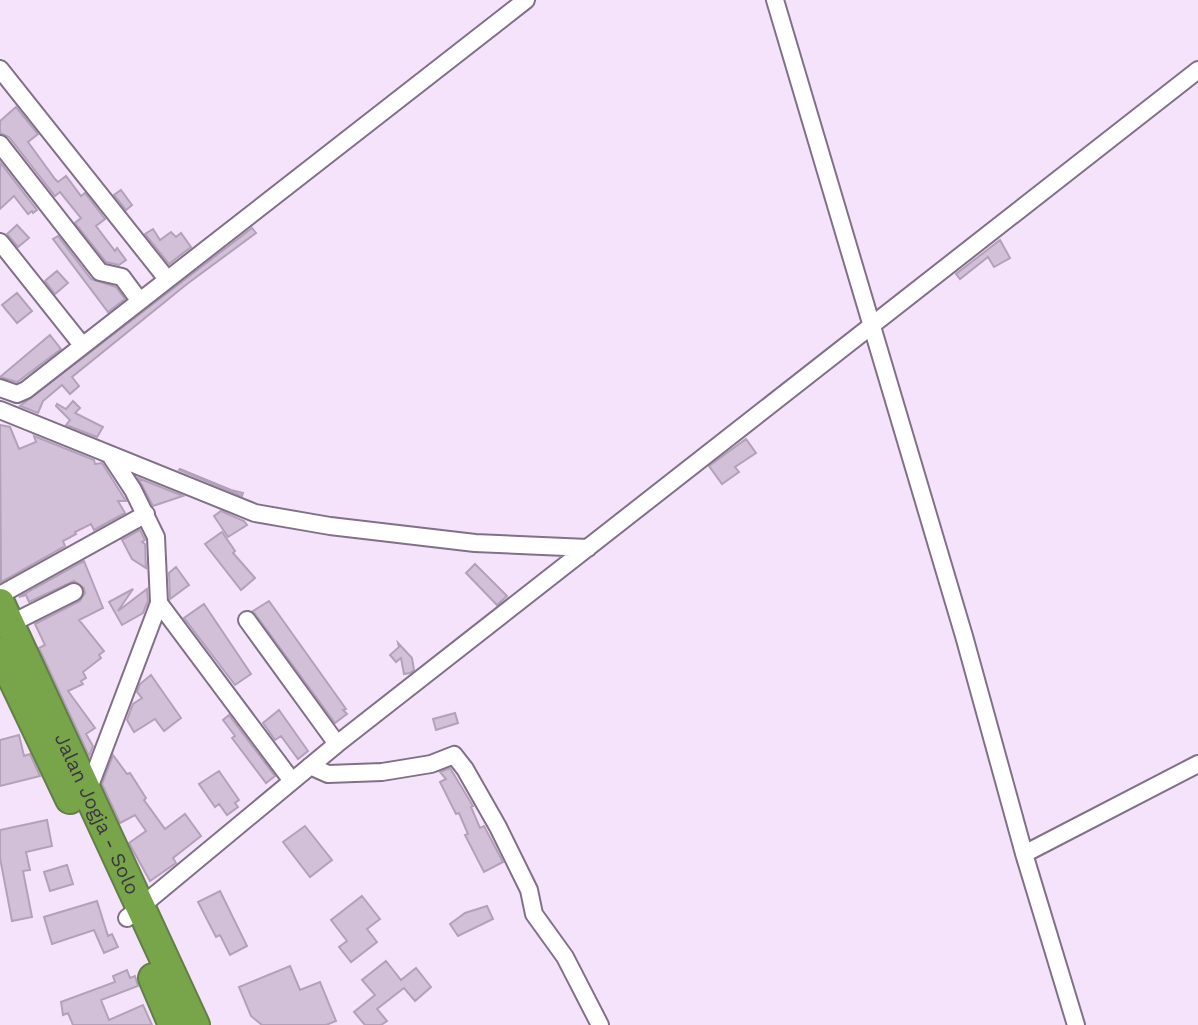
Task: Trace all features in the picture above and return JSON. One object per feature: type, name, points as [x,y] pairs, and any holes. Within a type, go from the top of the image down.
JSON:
[{"type":"highway","name":"Jalan Jogja - Solo","points":[[5,614],[88,791],[173,1025]]},
{"type":"highway","name":"Jalan Jogja - Solo","points":[[0,652],[195,1025]]},
{"type":"street","points":[[526,0],[17,394],[4,412],[255,513],[330,526],[475,543],[588,548]]},
{"type":"street","points":[[775,0],[1076,1025]]},
{"type":"street","points":[[0,69],[167,279]]},
{"type":"street","points":[[134,912],[337,744],[1198,70]]},
{"type":"street","points":[[0,144],[100,272],[122,277],[139,300]]},
{"type":"street","points":[[0,242],[82,345]]},
{"type":"street","points":[[0,388],[17,394]]},
{"type":"street","points":[[88,791],[159,603],[156,537],[146,514],[110,455]]},
{"type":"street","points":[[0,595],[146,514]]},
{"type":"street","points":[[5,614],[74,592]]},
{"type":"street","points":[[159,603],[292,781]]},
{"type":"street","points":[[247,620],[337,744]]},
{"type":"street","points":[[310,766],[328,774],[382,772],[431,764],[454,755],[504,839],[529,890],[534,914],[565,957],[600,1025]]},
{"type":"street","points":[[1024,854],[1198,764]]},
{"type":"building","points":[[16,107],[38,134],[28,142],[55,179],[58,182],[66,176],[81,196],[85,193],[105,219],[96,226],[126,260],[119,265],[106,262],[75,223],[81,218],[60,192],[55,196],[9,137],[0,133],[0,121]]},
{"type":"building","points":[[0,162],[37,210],[33,213],[28,214],[14,196],[0,209]]},
{"type":"building","points":[[121,190],[132,205],[126,210],[114,195]]},
{"type":"building","points":[[17,225],[29,238],[18,247],[7,234]]},
{"type":"building","points":[[252,228],[256,233],[72,377],[79,386],[70,394],[62,385],[43,401],[38,413],[20,406]]},
{"type":"building","points":[[153,229],[160,240],[171,232],[176,237],[181,233],[191,247],[169,264],[145,234]]},
{"type":"building","points":[[58,236],[91,279],[116,287],[125,299],[108,312],[53,239]]},
{"type":"building","points":[[1000,240],[1010,258],[994,267],[988,257],[960,279],[956,274]]},
{"type":"building","points":[[57,271],[68,283],[55,294],[45,281]]},
{"type":"building","points":[[17,293],[32,311],[17,323],[2,305]]},
{"type":"building","points":[[50,335],[61,349],[17,382],[0,377]]},
{"type":"building","points":[[73,401],[80,408],[75,413],[103,427],[97,437],[66,425],[70,420],[56,406],[66,409]]},
{"type":"building","points":[[0,425],[10,427],[19,449],[36,442],[34,436],[94,460],[95,464],[102,463],[126,501],[118,501],[125,513],[94,530],[91,524],[75,532],[63,541],[65,546],[1,582]]},
{"type":"building","points":[[746,439],[756,453],[735,467],[739,472],[722,484],[709,466]]},
{"type":"building","points":[[179,470],[243,493],[242,496]]},
{"type":"building","points":[[138,478],[183,496],[153,506]]},
{"type":"building","points":[[221,511],[247,525],[228,537],[214,516]]},
{"type":"building","points":[[140,530],[145,540],[142,542],[145,544],[146,568],[132,559],[122,540]]},
{"type":"building","points":[[222,532],[235,551],[233,553],[255,578],[241,590],[205,544]]},
{"type":"building","points":[[84,561],[103,608],[79,620],[104,651],[99,655],[101,658],[83,672],[86,678],[81,681],[83,684],[68,691],[95,728],[86,734],[93,746],[89,756],[39,648],[45,645],[35,624],[80,601],[85,593],[84,588],[74,581],[29,602],[26,595],[19,597]]},
{"type":"building","points":[[475,564],[507,596],[497,605],[466,573]]},
{"type":"building","points":[[176,567],[189,585],[170,599],[169,573]]},
{"type":"building","points":[[133,589],[118,611],[147,589],[148,601],[143,613],[122,625],[109,602]]},
{"type":"building","points":[[269,601],[346,709],[343,710],[347,714],[335,723],[253,611]]},
{"type":"building","points":[[204,604],[251,674],[235,685],[184,618]]},
{"type":"building","points":[[398,643],[412,658],[414,670],[410,673],[404,674],[401,658],[396,662],[390,655],[399,647]]},
{"type":"building","points":[[151,675],[181,718],[164,731],[155,719],[134,732],[127,720],[133,704],[142,698],[137,692],[140,684]]},
{"type":"building","points":[[279,710],[308,751],[298,759],[281,736],[275,740],[263,723]]},
{"type":"building","points":[[455,713],[458,723],[436,730],[433,719]]},
{"type":"building","points":[[229,715],[275,776],[266,783],[232,738],[235,736],[223,720]]},
{"type":"building","points":[[19,735],[24,756],[30,754],[40,776],[0,786],[0,740]]},
{"type":"building","points":[[113,755],[127,774],[130,773],[146,798],[144,800],[165,829],[185,814],[201,836],[173,858],[176,863],[150,881],[129,843],[146,831],[135,815],[120,823],[102,784]]},
{"type":"building","points":[[450,768],[473,806],[480,828],[484,826],[503,862],[484,872],[465,835],[468,834],[459,813],[456,814],[440,782],[446,779],[440,772]]},
{"type":"building","points":[[219,771],[239,800],[235,803],[238,807],[227,815],[219,804],[215,807],[199,784]]},
{"type":"building","points":[[47,820],[52,846],[26,852],[30,870],[23,871],[32,917],[12,921],[0,858],[0,830]]},
{"type":"building","points":[[305,826],[332,860],[310,877],[283,842]]},
{"type":"building","points":[[67,865],[73,884],[50,891],[44,872]]},
{"type":"building","points":[[220,891],[247,946],[230,955],[220,935],[216,937],[198,902]]},
{"type":"building","points":[[362,896],[380,919],[367,929],[377,942],[351,962],[339,947],[347,941],[331,920]]},
{"type":"building","points":[[97,901],[108,936],[112,934],[118,947],[104,953],[94,930],[52,944],[44,917]]},
{"type":"building","points":[[487,906],[493,919],[458,936],[450,924],[465,913]]},
{"type":"building","points":[[386,961],[401,980],[416,968],[431,987],[415,1001],[404,988],[377,1009],[387,1021],[381,1025],[365,1025],[354,1012],[375,995],[362,980]]},
{"type":"building","points":[[290,966],[300,990],[320,982],[336,1021],[326,1025],[262,1025],[251,1016],[239,987]]},
{"type":"building","points":[[127,970],[130,978],[135,976],[138,986],[101,1000],[109,1020],[143,1005],[152,1025],[73,1025],[68,1013],[63,1015],[61,1002],[115,982],[113,976]]}]
